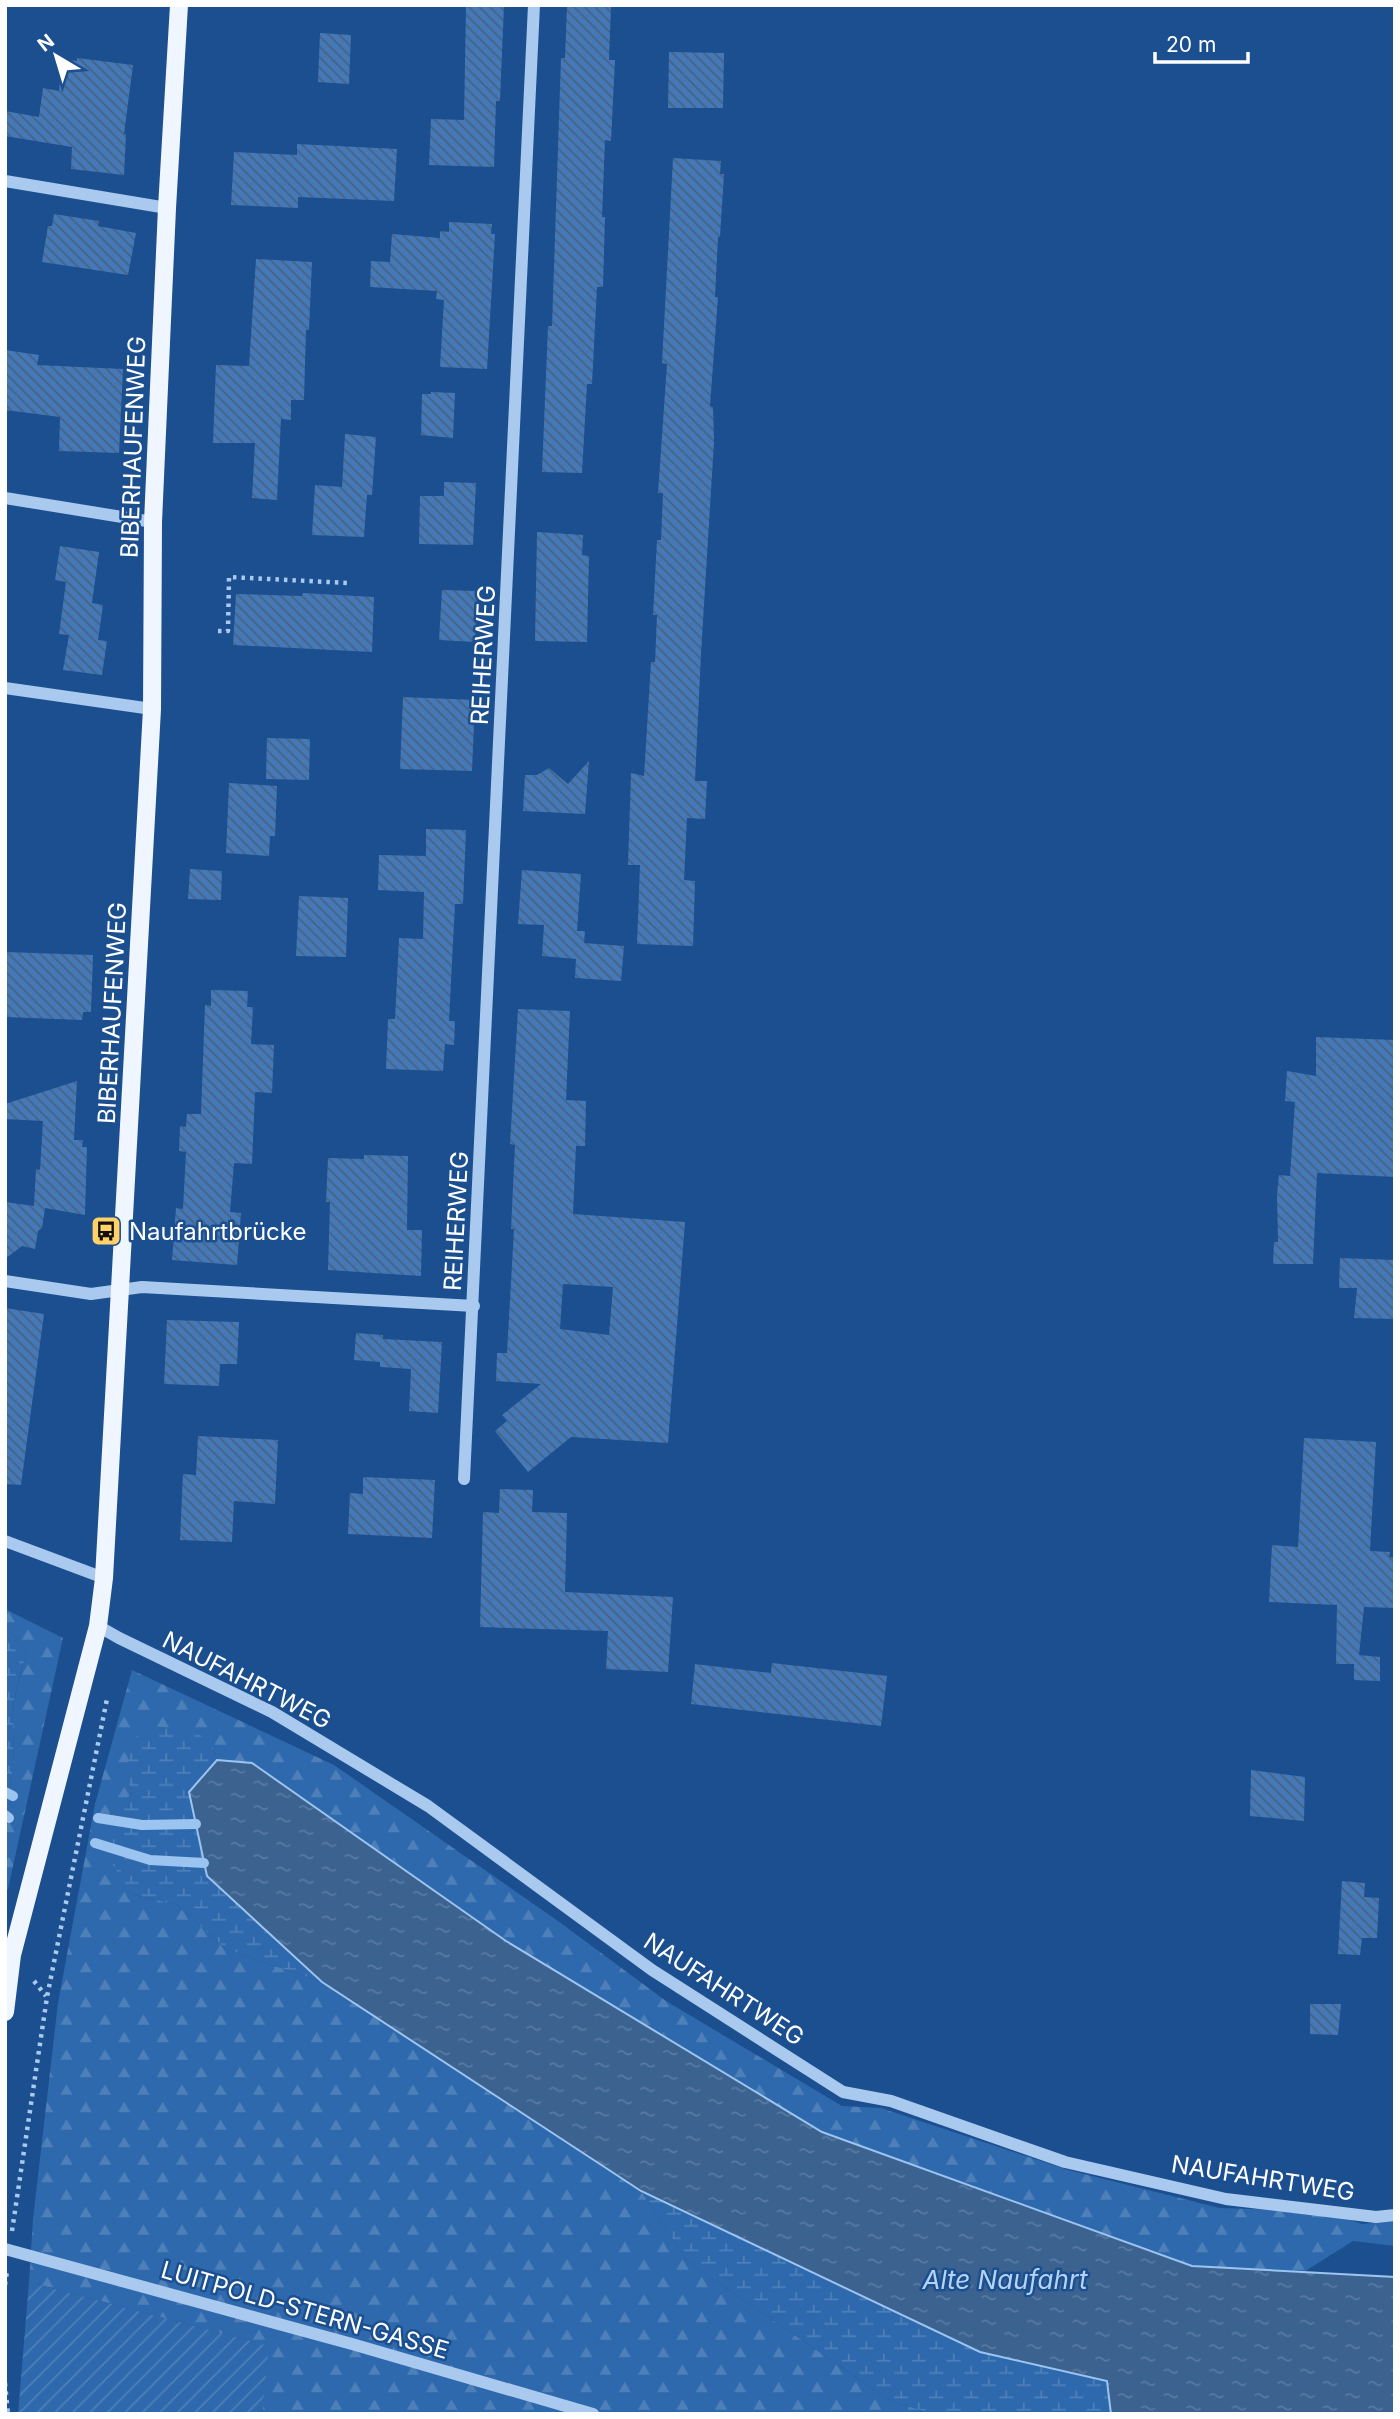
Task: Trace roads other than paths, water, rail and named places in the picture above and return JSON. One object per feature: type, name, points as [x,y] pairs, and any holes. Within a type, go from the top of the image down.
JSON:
[{"type":"main road","name":"BIBERHAUFENWEG","points":[[5,2012],[8,1952],[39,1848],[98,1626],[104,1578],[152,709],[153,522],[179,5]]},
{"type":"street","name":"REIHERWEG","points":[[464,1479],[534,5]]},
{"type":"street","points":[[5,181],[167,208]]},
{"type":"street","points":[[5,498],[153,522]]},
{"type":"street","points":[[5,688],[152,709]]},
{"type":"street","name":"REIHERWEG","points":[[5,1281],[91,1294],[142,1287],[474,1306]]},
{"type":"street","points":[[5,1541],[104,1578]]},
{"type":"street","name":"NAUFAHRTWEG","points":[[98,1626],[272,1712],[428,1806],[652,1970],[843,2092],[891,2101],[1065,2162],[1213,2196],[1376,2217],[1395,2215]]},
{"type":"street","name":"LUITPOLD-STERN-GASSE","points":[[5,2249],[352,2344],[593,2414]]},
{"type":"water","name":"Alte Naufahrt","points":[[217,1760],[252,1763],[506,1941],[822,2132],[1192,2266],[1395,2277],[1395,2414],[1111,2414],[1107,2381],[980,2352],[641,2191],[322,1982],[207,1876],[189,1792]]},
{"type":"waterway","points":[[5,1792],[13,1796]]},
{"type":"waterway","points":[[5,1815],[9,1818]]},
{"type":"waterway","points":[[98,1818],[142,1825],[196,1824]]},
{"type":"waterway","points":[[95,1843],[150,1860],[204,1863]]},
{"type":"place","name":"Naufahrtbrücke","points":[[106,1231]]}]
